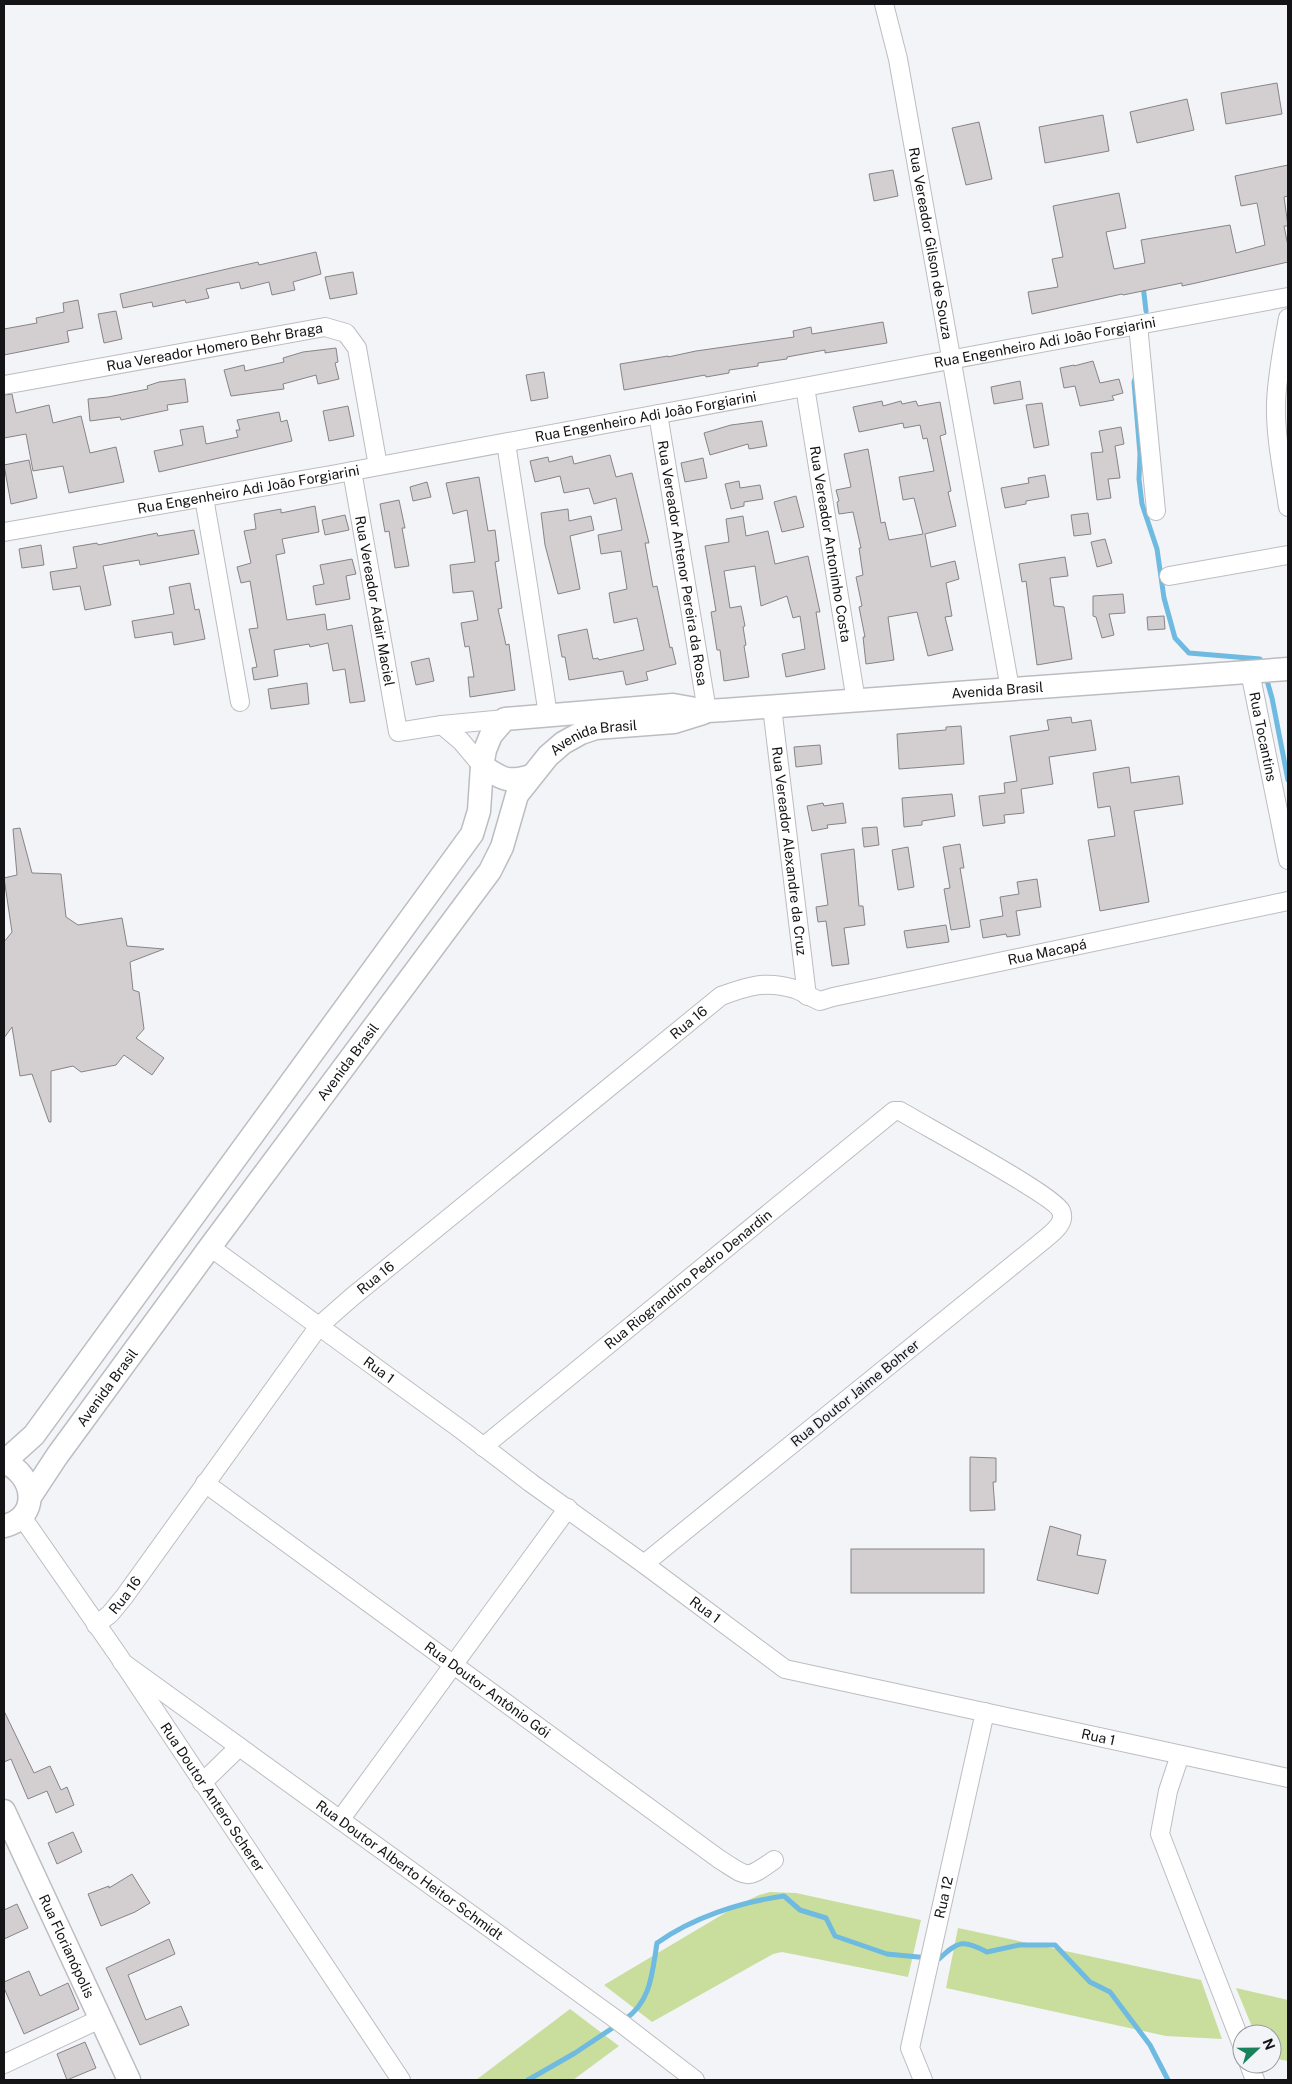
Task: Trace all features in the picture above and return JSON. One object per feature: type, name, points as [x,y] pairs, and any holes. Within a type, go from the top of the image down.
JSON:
[{"type":"street","name":"Rua Vereador Gilson de Souza","points":[[884,4],[898,59],[1010,689]]},
{"type":"street","name":"Rua Engenheiro Adi João Forgiarini","points":[[4,532],[506,443],[1288,297]]},
{"type":"street","points":[[1288,318],[1280,362],[1276,404],[1280,452],[1288,507]]},
{"type":"street","points":[[1138,325],[1156,511]]},
{"type":"street","name":"Rua Vereador Homero Behr Braga","points":[[4,385],[324,327],[346,332],[357,348],[378,466]]},
{"type":"street","name":"Rua Vereador Antoninho Costa","points":[[805,387],[856,701]]},
{"type":"street","name":"Rua Vereador Antenor Pereira da Rosa","points":[[658,414],[706,711]]},
{"type":"street","points":[[506,443],[551,730],[548,756]]},
{"type":"street","name":"Rua Vereador Adair Maciel","points":[[352,471],[398,732]]},
{"type":"street","points":[[204,498],[240,702]]},
{"type":"street","points":[[1169,576],[1288,555]]},
{"type":"street","name":"Avenida Brasil","points":[[398,732],[442,724],[673,705],[706,711],[1288,669]]},
{"type":"street","name":"Rua Tocantins","points":[[1250,672],[1288,860]]},
{"type":"street","name":"Rua Vereador Alexandre da Cruz","points":[[772,707],[807,996]]},
{"type":"street","name":"Avenida Brasil","points":[[19,1513],[57,1456],[210,1247],[490,871],[502,847],[517,794],[548,756],[563,743],[581,733],[596,728],[674,722],[706,711]]},
{"type":"street","points":[[19,1513],[28,1484],[19,1470],[4,1462],[34,1435],[472,834],[479,811],[482,766],[491,736],[506,719]]},
{"type":"street","points":[[442,724],[461,741],[482,766],[503,779],[514,781],[531,776]]},
{"type":"street","name":"Rua Macapá","points":[[721,996],[745,987],[768,983],[796,990],[820,1001],[1288,901]]},
{"type":"street","name":"Rua 16","points":[[96,1625],[110,1614],[119,1603],[319,1326],[721,996]]},
{"type":"street","name":"Rua Doutor Jaime Bohrer","points":[[644,1564],[1058,1228],[1062,1219],[1061,1210],[1055,1203],[1030,1186],[900,1110],[894,1111]]},
{"type":"street","name":"Rua Riograndino Pedro Denardin","points":[[483,1447],[894,1111]]},
{"type":"street","points":[[247,1141],[274,1161]]},
{"type":"street","name":"Rua 1","points":[[210,1247],[785,1669],[1288,1778]]},
{"type":"street","name":"Rua Doutor Antônio Gói","points":[[206,1483],[719,1859],[745,1875],[754,1874],[774,1860]]},
{"type":"street","points":[[340,1820],[568,1508]]},
{"type":"street","name":"Rua Doutor Antero Scherer","points":[[19,1513],[122,1662],[401,2080]]},
{"type":"street","name":"Rua Doutor Alberto Heitor Schmidt","points":[[122,1662],[621,2023],[696,2080]]},
{"type":"street","name":"Rua 12","points":[[923,2080],[910,2048],[985,1712]]},
{"type":"street","points":[[202,1783],[239,1747]]},
{"type":"street","points":[[1180,1755],[1168,1791],[1160,1834],[1234,2024]]},
{"type":"street","name":"Rua Florianópolis","points":[[4,1811],[129,2080]]},
{"type":"street","points":[[4,2064],[100,2019]]},
{"type":"green space","points":[[770,1892],[796,1893],[921,1920],[908,1977],[782,1952],[773,1954],[652,2022],[604,1985],[740,1904]]},
{"type":"green space","points":[[958,1928],[1201,1980],[1222,2039],[1166,2036],[946,1988]]},
{"type":"green space","points":[[1236,1988],[1288,2000],[1288,2061],[1282,2060],[1282,2024],[1251,2024]]},
{"type":"green space","points":[[570,2009],[619,2046],[573,2080],[476,2080]]},
{"type":"building","points":[[1277,83],[1282,114],[1226,124],[1221,93]]},
{"type":"building","points":[[1187,99],[1194,130],[1137,143],[1130,112]]},
{"type":"building","points":[[1103,115],[1109,151],[1045,163],[1039,127]]},
{"type":"building","points":[[979,122],[992,179],[966,185],[952,128]]},
{"type":"building","points":[[1288,165],[1288,196],[1284,197],[1288,226],[1284,226],[1288,246],[1288,262],[1182,286],[1182,283],[1122,294],[1032,314],[1028,292],[1058,287],[1052,259],[1063,257],[1053,206],[1119,193],[1126,228],[1106,232],[1114,269],[1145,263],[1141,240],[1230,225],[1236,253],[1265,245],[1257,203],[1241,206],[1235,176]]},
{"type":"building","points":[[893,170],[898,196],[874,201],[869,174]]},
{"type":"building","points":[[316,252],[321,274],[293,282],[295,290],[272,295],[269,282],[241,289],[239,282],[206,289],[209,298],[186,303],[185,300],[153,307],[152,302],[123,308],[120,294],[258,262],[259,265]]},
{"type":"building","points":[[353,272],[357,294],[330,299],[325,277]]},
{"type":"building","points":[[78,300],[83,328],[67,331],[69,342],[4,355],[4,329],[37,323],[36,318],[64,312],[63,303]]},
{"type":"building","points":[[116,311],[122,339],[104,343],[98,314]]},
{"type":"building","points":[[883,322],[887,343],[825,353],[825,350],[787,357],[787,359],[758,363],[758,366],[729,370],[729,373],[706,377],[705,375],[624,390],[620,364],[794,337],[793,331],[811,327],[812,334]]},
{"type":"building","points":[[336,348],[338,362],[335,363],[339,379],[318,384],[316,375],[283,384],[284,389],[231,396],[224,370],[244,365],[245,371],[284,362],[283,358],[303,352]]},
{"type":"building","points":[[1093,361],[1100,383],[1119,379],[1123,393],[1112,396],[1114,400],[1080,406],[1075,386],[1064,388],[1060,368]]},
{"type":"building","points":[[544,372],[548,398],[531,401],[526,375]]},
{"type":"building","points":[[185,379],[188,402],[167,405],[168,410],[121,420],[120,417],[90,421],[88,399],[148,389],[147,386],[159,382]]},
{"type":"building","points":[[1020,381],[1023,399],[994,404],[991,387]]},
{"type":"building","points":[[12,394],[16,413],[49,405],[53,423],[81,416],[90,453],[116,447],[124,482],[69,493],[63,466],[33,471],[26,434],[4,438],[4,395]]},
{"type":"building","points":[[882,401],[883,406],[901,401],[902,404],[916,401],[918,406],[940,402],[946,434],[940,436],[951,491],[948,492],[956,526],[925,534],[931,567],[955,561],[959,579],[946,583],[952,616],[945,617],[953,650],[928,656],[917,612],[888,617],[894,660],[866,664],[863,637],[865,637],[859,607],[862,606],[856,577],[863,575],[859,548],[861,548],[853,512],[839,514],[837,502],[839,501],[836,490],[851,487],[844,454],[868,449],[881,523],[885,522],[889,540],[923,534],[914,498],[903,500],[899,477],[934,471],[927,438],[923,439],[920,425],[904,428],[903,423],[859,432],[853,407]]},
{"type":"building","points":[[1042,403],[1049,445],[1034,448],[1026,405]]},
{"type":"building","points":[[348,406],[354,436],[329,441],[323,411]]},
{"type":"building","points":[[279,412],[281,422],[287,420],[292,441],[159,472],[154,451],[183,445],[180,430],[203,426],[206,444],[238,437],[236,430],[240,430],[237,420]]},
{"type":"building","points":[[762,421],[767,446],[749,449],[748,444],[710,455],[704,433],[731,425]]},
{"type":"building","points":[[1121,427],[1124,444],[1115,446],[1120,478],[1108,479],[1111,498],[1097,500],[1091,453],[1103,452],[1099,431]]},
{"type":"building","points":[[610,455],[616,477],[632,473],[649,543],[645,543],[653,587],[657,586],[670,648],[672,647],[676,664],[646,672],[648,680],[626,685],[623,671],[569,680],[565,657],[562,657],[558,635],[587,629],[593,659],[598,658],[599,660],[644,650],[637,618],[614,623],[609,593],[627,589],[621,551],[601,554],[598,535],[622,530],[616,498],[594,504],[589,488],[564,493],[560,476],[535,482],[530,461],[548,457],[549,462],[572,456],[574,464]]},
{"type":"building","points":[[703,458],[707,478],[685,482],[681,463]]},
{"type":"building","points":[[29,460],[37,498],[11,504],[4,465]]},
{"type":"building","points":[[1045,475],[1049,497],[1026,501],[1026,504],[1005,508],[1001,488],[1029,483],[1028,478]]},
{"type":"building","points":[[479,477],[488,531],[495,530],[499,561],[495,562],[502,608],[498,609],[506,645],[509,644],[515,690],[470,697],[468,677],[474,677],[469,646],[465,647],[461,623],[478,620],[473,591],[453,593],[450,565],[475,562],[467,510],[453,514],[446,483]]},
{"type":"building","points":[[739,481],[740,488],[760,485],[763,499],[744,502],[744,506],[731,509],[725,484]]},
{"type":"building","points":[[427,482],[431,497],[413,501],[410,487]]},
{"type":"building","points":[[796,496],[804,527],[782,532],[774,502]]},
{"type":"building","points":[[399,500],[405,528],[402,528],[409,566],[395,568],[389,531],[385,532],[380,504]]},
{"type":"building","points":[[315,506],[319,532],[282,539],[285,553],[276,555],[287,620],[325,614],[327,630],[352,625],[365,701],[350,703],[345,669],[333,671],[328,643],[310,647],[309,644],[274,650],[278,676],[254,680],[252,668],[257,667],[249,629],[258,628],[250,581],[241,583],[237,567],[251,563],[244,531],[256,529],[254,514],[281,509],[281,513]]},
{"type":"building","points":[[568,509],[569,521],[591,516],[594,530],[570,536],[580,589],[558,594],[545,545],[541,513]]},
{"type":"building","points":[[1088,513],[1091,534],[1074,536],[1071,515]]},
{"type":"building","points":[[345,515],[349,530],[325,535],[322,520]]},
{"type":"building","points":[[743,516],[746,536],[768,531],[775,564],[808,556],[820,612],[816,612],[825,669],[786,677],[782,654],[805,649],[800,616],[793,618],[787,596],[761,606],[755,566],[724,571],[730,608],[741,606],[745,626],[743,627],[746,645],[744,646],[749,677],[724,681],[720,650],[717,650],[711,612],[716,611],[705,546],[729,542],[726,519]]},
{"type":"building","points":[[194,530],[199,554],[140,565],[139,560],[103,566],[111,605],[85,610],[80,586],[53,590],[50,572],[77,568],[73,547],[97,543],[98,545],[157,533],[158,536]]},
{"type":"building","points":[[1105,539],[1112,563],[1097,567],[1091,542]]},
{"type":"building","points":[[41,545],[44,565],[22,568],[19,549]]},
{"type":"building","points":[[1065,557],[1068,576],[1050,578],[1054,606],[1064,607],[1072,659],[1037,665],[1026,581],[1022,582],[1019,564]]},
{"type":"building","points":[[352,559],[356,574],[346,576],[350,599],[316,605],[313,586],[324,584],[320,565]]},
{"type":"building","points":[[190,583],[195,610],[199,609],[205,639],[174,645],[172,632],[135,638],[132,621],[174,614],[169,587]]},
{"type":"building","points":[[1123,594],[1125,613],[1109,614],[1114,635],[1102,638],[1096,617],[1093,616],[1093,596]]},
{"type":"building","points":[[1164,616],[1165,629],[1148,630],[1147,617]]},
{"type":"building","points":[[429,658],[434,681],[416,685],[411,662]]},
{"type":"building","points":[[307,683],[309,704],[271,709],[268,689]]},
{"type":"building","points":[[1071,717],[1072,723],[1091,720],[1096,750],[1049,757],[1053,784],[1021,789],[1024,813],[1004,815],[1005,823],[983,826],[979,796],[1005,793],[1004,783],[1017,781],[1010,736],[1049,730],[1047,720]]},
{"type":"building","points":[[961,726],[964,764],[899,769],[897,734],[946,730],[946,727]]},
{"type":"building","points":[[820,745],[822,764],[796,767],[794,747]]},
{"type":"building","points":[[1129,767],[1131,783],[1179,776],[1183,804],[1134,811],[1149,902],[1100,911],[1088,840],[1115,836],[1110,806],[1098,808],[1093,773]]},
{"type":"building","points":[[952,794],[955,816],[922,821],[922,825],[904,827],[902,798]]},
{"type":"building","points":[[823,803],[824,806],[843,803],[846,823],[827,825],[828,828],[812,831],[807,806]]},
{"type":"building","points":[[877,827],[879,845],[864,847],[862,828]]},
{"type":"building","points":[[20,828],[32,873],[61,874],[66,917],[78,925],[122,918],[127,946],[164,949],[130,962],[133,990],[139,992],[144,1029],[136,1038],[164,1058],[152,1075],[124,1055],[116,1065],[81,1072],[73,1066],[51,1071],[51,1122],[49,1122],[32,1074],[20,1076],[12,1027],[4,1038],[4,942],[12,932],[4,878],[17,875],[13,829]]},
{"type":"building","points":[[960,844],[964,868],[960,868],[970,927],[951,930],[944,889],[950,888],[943,847]]},
{"type":"building","points":[[908,847],[914,887],[898,890],[892,850]]},
{"type":"building","points":[[854,849],[859,906],[863,906],[865,925],[844,928],[849,964],[832,966],[826,921],[818,922],[816,907],[828,905],[821,854]]},
{"type":"building","points":[[1037,879],[1041,907],[1016,911],[1020,935],[1007,937],[1006,934],[983,938],[980,920],[1003,916],[1000,897],[1019,894],[1017,882]]},
{"type":"building","points":[[946,925],[949,942],[907,948],[904,931]]},
{"type":"building","points":[[970,1457],[996,1458],[996,1482],[993,1482],[995,1510],[970,1511]]},
{"type":"building","points":[[1050,1526],[1081,1535],[1077,1555],[1106,1560],[1098,1594],[1037,1580]]},
{"type":"building","points":[[851,1549],[984,1549],[984,1593],[851,1593]]},
{"type":"building","points":[[4,1711],[34,1773],[50,1766],[61,1790],[67,1787],[74,1805],[56,1813],[47,1791],[28,1799],[11,1759],[4,1762]]},
{"type":"building","points":[[73,1832],[82,1852],[57,1864],[48,1843]]},
{"type":"building","points":[[132,1874],[150,1903],[135,1912],[101,1926],[88,1894],[109,1886],[109,1888]]},
{"type":"building","points":[[17,1904],[28,1928],[4,1939],[4,1910]]},
{"type":"building","points":[[169,1939],[175,1954],[128,1975],[146,2020],[181,2006],[189,2025],[140,2045],[106,1968]]},
{"type":"building","points":[[29,1971],[40,1996],[68,1983],[79,2009],[24,2034],[4,1988],[4,1982]]},
{"type":"building","points":[[85,2042],[96,2068],[67,2080],[57,2054]]},
{"type":"waterway","points":[[1143,285],[1146,311]]},
{"type":"waterway","points":[[1136,376],[1134,382],[1142,504],[1157,549],[1164,598],[1175,638],[1189,653],[1260,659],[1263,666]]},
{"type":"waterway","points":[[1266,677],[1288,780]]},
{"type":"waterway","points":[[624,2020],[633,2013],[645,1996],[649,1986],[657,1943],[685,1926],[717,1912],[751,1902],[784,1896],[800,1910],[826,1918],[835,1936],[887,1954],[939,1959],[951,1948],[961,1944],[972,1945],[987,1952],[1019,1945],[1055,1945],[1090,1982],[1110,1992],[1150,2045],[1168,2080]]},
{"type":"waterway","points":[[528,2080],[575,2053],[617,2025]]}]
